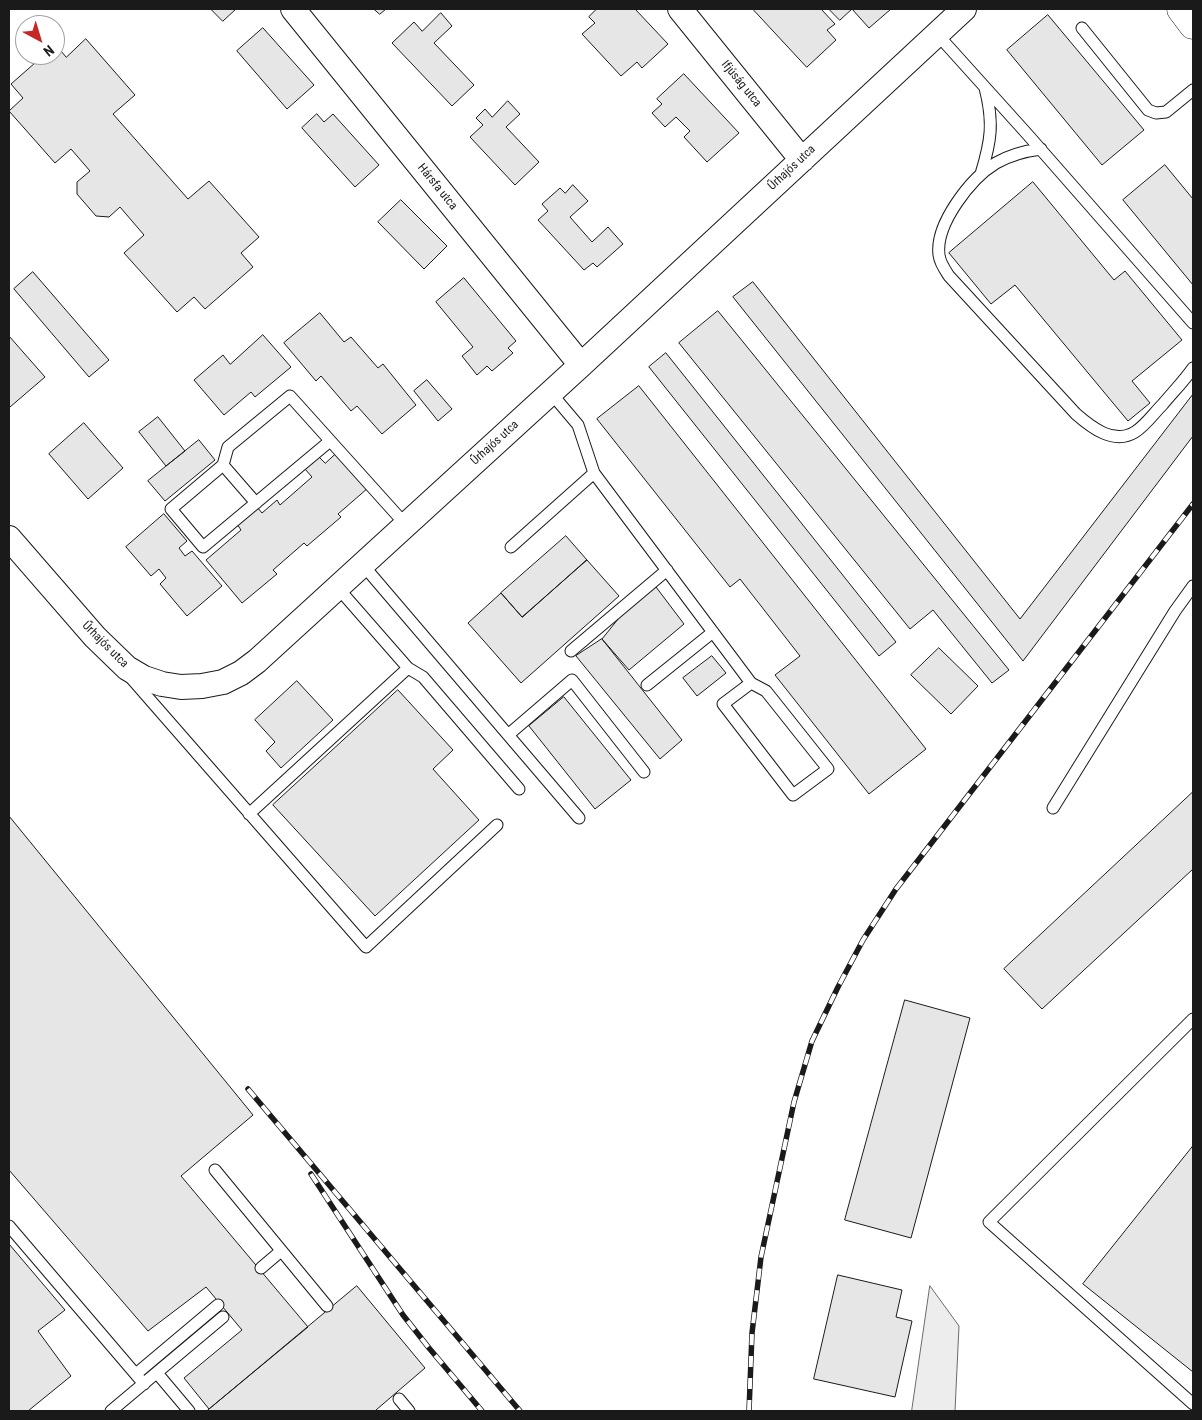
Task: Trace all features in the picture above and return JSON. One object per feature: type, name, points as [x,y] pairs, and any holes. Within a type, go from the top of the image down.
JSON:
[{"type":"main road","points":[[1181,9],[1193,25]]},
{"type":"street","name":"Hársfa utca","points":[[293,9],[581,365]]},
{"type":"street","name":"Ifjúság utca","points":[[680,9],[802,160]]},
{"type":"street","name":"Űrhajós utca","points":[[9,538],[95,637],[127,668],[144,678],[162,684],[181,687],[202,686],[223,682],[241,673],[258,662],[338,588],[370,573],[406,525],[551,393],[964,9]]},
{"type":"lane","points":[[1082,28],[1148,110],[1156,113],[1166,112],[1193,90]]},
{"type":"lane","points":[[937,34],[1041,149],[1193,323]]},
{"type":"lane","points":[[981,174],[990,141],[991,128],[990,108],[984,85]]},
{"type":"lane","points":[[1041,149],[1017,153],[997,163],[981,174],[962,196],[948,217],[941,239],[939,255],[943,266],[960,288],[1076,414],[1091,427],[1104,434],[1128,436],[1144,425],[1193,368]]},
{"type":"lane","points":[[551,393],[578,424],[594,473],[751,683],[766,691],[828,769],[793,795],[723,704],[751,683]]},
{"type":"lane","points":[[330,441],[203,547],[171,509],[223,465],[228,447],[290,396],[406,525]]},
{"type":"lane","points":[[223,465],[256,503]]},
{"type":"lane","points":[[511,547],[594,473]]},
{"type":"lane","points":[[571,651],[667,570]]},
{"type":"lane","points":[[370,573],[391,581]]},
{"type":"lane","points":[[370,573],[579,818]]},
{"type":"lane","points":[[1053,808],[1193,586]]},
{"type":"lane","points":[[338,588],[408,668],[423,676],[519,789]]},
{"type":"lane","points":[[647,685],[713,632]]},
{"type":"lane","points":[[95,637],[366,947],[497,824]]},
{"type":"lane","points":[[250,814],[408,668]]},
{"type":"lane","points":[[508,735],[572,680],[644,772]]},
{"type":"lane","points":[[1193,1019],[989,1222],[1193,1404]]},
{"type":"lane","points":[[215,1170],[326,1306]]},
{"type":"lane","points":[[9,1226],[144,1384]]},
{"type":"lane","points":[[262,1268],[281,1251]]},
{"type":"lane","points":[[136,1374],[218,1305]]},
{"type":"lane","points":[[111,1411],[223,1317]]},
{"type":"lane","points":[[157,1373],[189,1411]]},
{"type":"lane","points":[[399,1400],[409,1411]]},
{"type":"shaded area","points":[[930,1286],[959,1326],[955,1411],[912,1411]]},
{"type":"building","points":[[211,9],[236,9],[223,21]]},
{"type":"building","points":[[374,9],[386,9],[380,14]]},
{"type":"building","points":[[597,9],[635,9],[668,44],[642,68],[637,62],[621,76],[582,34],[595,23],[589,17]]},
{"type":"building","points":[[753,9],[821,9],[835,24],[827,30],[836,40],[807,67]]},
{"type":"building","points":[[829,9],[852,9],[840,20]]},
{"type":"building","points":[[852,9],[891,9],[869,28]]},
{"type":"building","points":[[441,13],[452,26],[434,43],[474,85],[452,106],[392,43],[414,22],[422,31]]},
{"type":"building","points":[[1048,15],[1144,130],[1102,165],[1007,50]]},
{"type":"building","points":[[263,28],[314,85],[287,109],[237,51]]},
{"type":"building","points":[[86,39],[135,95],[113,114],[188,199],[209,181],[259,237],[241,253],[253,267],[205,309],[194,297],[177,312],[124,253],[144,235],[120,207],[109,217],[96,216],[77,194],[77,182],[90,171],[71,149],[55,163],[9,111],[23,98],[11,84],[33,65],[65,65],[65,56],[66,57]]},
{"type":"building","points":[[684,74],[739,133],[707,162],[684,137],[690,131],[676,117],[665,127],[652,113],[662,104],[657,99]]},
{"type":"building","points":[[508,101],[520,114],[506,127],[539,162],[515,185],[470,137],[483,125],[476,118],[485,109],[492,117]]},
{"type":"building","points":[[317,114],[324,122],[333,114],[379,165],[355,187],[302,128]]},
{"type":"building","points":[[1165,165],[1193,199],[1193,285],[1123,200]]},
{"type":"building","points":[[1033,182],[1114,280],[1125,271],[1182,340],[1132,381],[1150,403],[1128,421],[1015,285],[991,304],[949,253]]},
{"type":"building","points":[[573,185],[588,201],[570,217],[592,242],[608,227],[623,244],[597,267],[593,263],[584,270],[538,220],[548,211],[542,204],[560,188],[565,193]]},
{"type":"building","points":[[401,200],[447,246],[424,269],[378,222]]},
{"type":"building","points":[[33,272],[109,360],[89,377],[14,289]]},
{"type":"building","points":[[464,278],[516,341],[508,348],[513,353],[492,371],[487,366],[477,375],[462,356],[473,347],[436,302]]},
{"type":"building","points":[[753,282],[1020,619],[1193,394],[1193,436],[1023,661],[733,297]]},
{"type":"building","points":[[718,311],[1009,670],[992,683],[933,610],[910,629],[679,343]]},
{"type":"building","points":[[320,313],[344,342],[351,337],[378,368],[383,364],[416,405],[382,434],[357,406],[351,411],[321,376],[316,381],[284,343]]},
{"type":"building","points":[[263,335],[291,367],[255,397],[251,392],[224,415],[194,380],[223,355],[230,364]]},
{"type":"building","points":[[9,336],[45,377],[10,407],[9,406]]},
{"type":"building","points":[[666,353],[896,642],[879,656],[649,367]]},
{"type":"building","points":[[427,380],[452,409],[438,421],[414,391]]},
{"type":"building","points":[[639,386],[926,749],[869,794],[775,675],[800,656],[740,579],[730,587],[597,419]]},
{"type":"building","points":[[158,417],[185,451],[166,466],[139,432]]},
{"type":"building","points":[[84,423],[123,468],[88,499],[49,454]]},
{"type":"building","points":[[199,440],[215,460],[165,501],[148,481]]},
{"type":"building","points":[[337,453],[368,488],[338,514],[341,517],[307,546],[304,543],[273,570],[277,574],[242,603],[206,560],[241,530],[237,524],[257,507],[262,513],[277,500],[280,505],[312,477],[305,469],[319,457],[325,463]]},
{"type":"building","points":[[164,514],[187,541],[179,548],[185,556],[192,551],[222,586],[187,616],[160,584],[166,578],[159,569],[151,576],[126,547]]},
{"type":"building","points":[[566,536],[587,560],[522,617],[501,593]]},
{"type":"building","points":[[587,560],[619,596],[521,683],[468,623],[501,593],[522,617]]},
{"type":"building","points":[[656,587],[684,624],[629,670],[602,639],[623,613]]},
{"type":"building","points":[[602,639],[682,740],[660,759],[576,656]]},
{"type":"building","points":[[939,648],[978,686],[951,714],[911,675]]},
{"type":"building","points":[[712,656],[726,673],[697,696],[683,678]]},
{"type":"building","points":[[297,681],[333,720],[281,768],[266,751],[275,742],[255,720]]},
{"type":"building","points":[[398,690],[453,750],[433,769],[479,820],[375,916],[273,805]]},
{"type":"building","points":[[564,697],[631,780],[595,809],[529,726]]},
{"type":"building","points":[[1193,792],[1193,869],[1042,1009],[1004,969]]},
{"type":"building","points":[[9,816],[253,1115],[181,1176],[308,1327],[209,1409],[184,1378],[242,1330],[206,1287],[148,1331],[9,1170]]},
{"type":"building","points":[[905,1000],[970,1018],[911,1238],[845,1220]]},
{"type":"building","points":[[1193,1146],[1193,1372],[1083,1284]]},
{"type":"building","points":[[9,1244],[65,1310],[38,1331],[71,1376],[28,1411],[9,1411]]},
{"type":"building","points":[[838,1275],[902,1290],[896,1317],[912,1321],[895,1397],[814,1379]]},
{"type":"building","points":[[357,1286],[425,1368],[377,1411],[207,1411]]},
{"type":"railway","points":[[749,1411],[752,1333],[761,1257],[794,1102],[812,1041],[838,987],[863,940],[896,889],[1193,504]]},
{"type":"railway","points":[[248,1089],[520,1411]]},
{"type":"railway","points":[[311,1174],[403,1315],[482,1411]]}]
